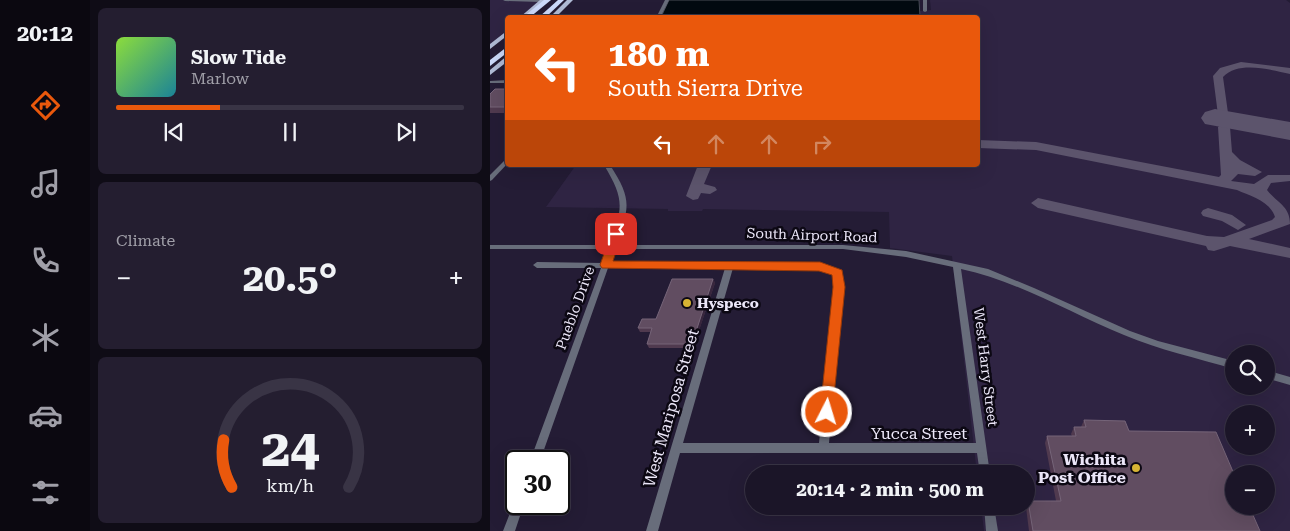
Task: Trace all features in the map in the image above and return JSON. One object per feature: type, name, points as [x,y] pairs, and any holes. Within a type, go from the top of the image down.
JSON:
[{"type":"highway","points":[[528,15],[544,0]]},
{"type":"highway","points":[[537,15],[553,0]]},
{"type":"highway","points":[[544,15],[561,0]]},
{"type":"highway","points":[[552,15],[565,0]]},
{"type":"highway","points":[[490,56],[505,43]]},
{"type":"highway","points":[[491,70],[505,52]]},
{"type":"main road","points":[[525,15],[544,0]]},
{"type":"main road","points":[[553,15],[570,0]]},
{"type":"main road","points":[[562,8],[577,0]]},
{"type":"main road","points":[[490,47],[505,34]]},
{"type":"main road","points":[[491,70],[505,59]]},
{"type":"street","points":[[505,0],[544,0]]},
{"type":"street","points":[[660,15],[667,0]]},
{"type":"street","points":[[925,0],[925,11]]},
{"type":"street","points":[[491,83],[505,82]]},
{"type":"street","points":[[490,179],[505,162]]},
{"type":"street","name":"Pueblo Drive","points":[[539,450],[622,219],[624,203],[621,187],[608,167]]},
{"type":"street","name":"South Airport Road","points":[[490,247],[843,247],[906,254],[958,265],[1008,280],[1157,344],[1225,363]]},
{"type":"street","points":[[537,265],[820,266],[838,273],[839,287],[824,447]]},
{"type":"street","name":"West Mariposa Street","points":[[652,531],[730,265]]},
{"type":"street","name":"West Harry Street","points":[[958,265],[983,465]]},
{"type":"street","points":[[1275,377],[1290,381]]},
{"type":"street","name":"Yucca Street","points":[[676,448],[981,448]]},
{"type":"street","points":[[509,531],[515,515]]},
{"type":"street","points":[[990,515],[992,531]]},
{"type":"shaded area","points":[[490,0],[543,0],[524,15],[505,15],[505,34],[490,47]]},
{"type":"shaded area","points":[[669,0],[919,0],[920,15],[662,15]]},
{"type":"shaded area","points":[[930,0],[1286,0],[1290,3],[1290,531],[984,531],[982,515],[1035,515],[1035,465],[976,465],[952,256],[890,248],[889,212],[703,209],[702,211],[668,211],[668,209],[546,207],[575,167],[980,167],[980,15],[920,15],[920,11],[931,10]]},
{"type":"building","points":[[495,89],[505,89],[505,107],[490,107],[490,94]]},
{"type":"building","name":"Hyspeco","points":[[672,279],[713,279],[692,344],[647,344],[652,328],[638,328],[642,319],[656,319]]},
{"type":"building","name":"Wichita Post Office","points":[[1084,420],[1125,421],[1129,431],[1216,432],[1230,465],[1225,465],[1225,515],[1253,515],[1260,531],[1033,531],[1030,515],[1035,515],[1035,501],[1061,501],[1047,436],[1076,436],[1074,427],[1086,427]]},
{"type":"taxiway","points":[[1222,113],[1218,76],[1224,70],[1241,65],[1252,65],[1290,71]]},
{"type":"taxiway","points":[[1224,127],[1226,152]]},
{"type":"taxiway","points":[[980,144],[1036,146],[1215,181]]},
{"type":"taxiway","points":[[1215,181],[1223,181],[1228,176],[1226,152]]},
{"type":"taxiway","points":[[1226,152],[1235,163],[1255,172],[1236,170],[1228,174]]},
{"type":"taxiway","points":[[697,185],[704,167]]},
{"type":"taxiway","points":[[1266,198],[1260,190],[1261,184],[1268,179],[1285,178]]},
{"type":"taxiway","points":[[1215,181],[1241,187],[1258,194]]},
{"type":"taxiway","points":[[693,196],[697,185]]},
{"type":"taxiway","points":[[697,185],[702,189],[710,190]]},
{"type":"taxiway","points":[[1249,187],[1266,198]]},
{"type":"taxiway","points":[[1266,198],[1276,205],[1282,215],[1278,222]]},
{"type":"taxiway","points":[[1038,203],[1207,241],[1223,242]]},
{"type":"taxiway","points":[[1208,213],[1227,218],[1238,225]]},
{"type":"taxiway","points":[[1214,246],[1290,219]]},
{"type":"taxiway","points":[[1231,241],[1290,253]]},
{"type":"runway","points":[[1215,118],[1290,131]]},
{"type":"place","name":"Hyspeco","points":[[687,303]]},
{"type":"place","name":"Wichita Post Office","points":[[1136,468]]},
{"type":"route","points":[[616,234],[606,265],[820,266],[838,273],[839,287],[827,412]]}]
